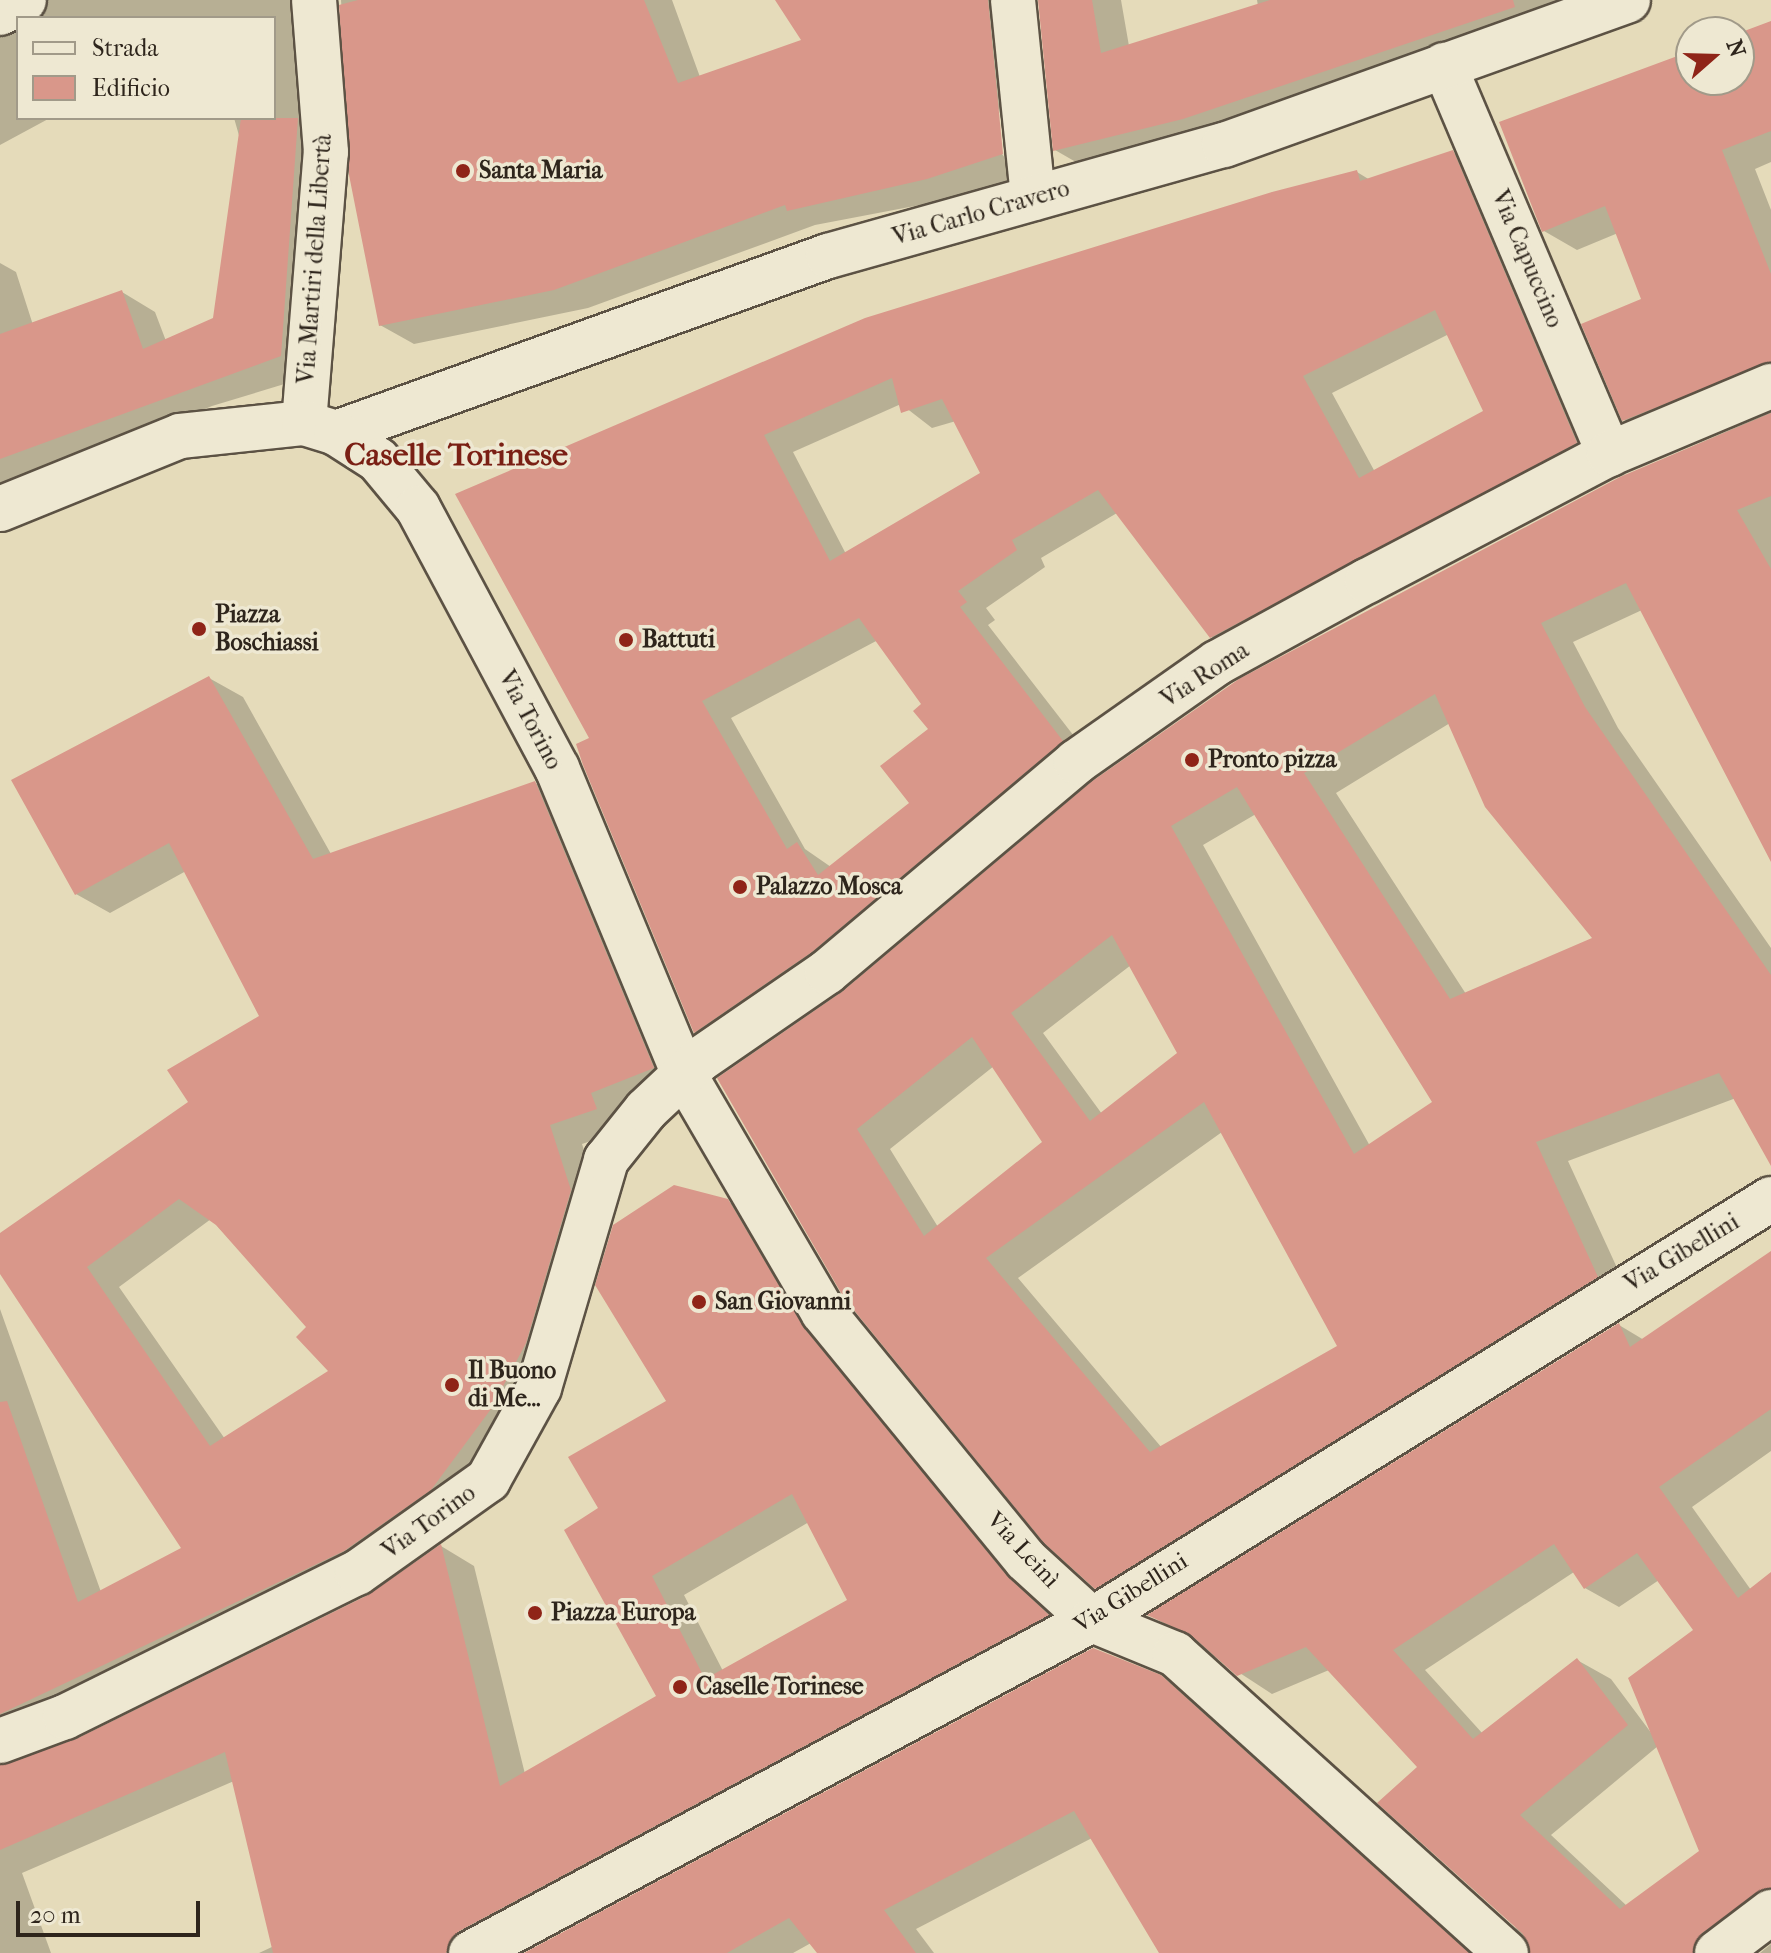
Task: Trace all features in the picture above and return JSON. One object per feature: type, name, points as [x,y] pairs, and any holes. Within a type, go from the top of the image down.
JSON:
[{"type":"street","points":[[0,13],[24,0]]},
{"type":"street","name":"Via Martiri della Libertà","points":[[314,0],[326,152],[320,428]]},
{"type":"street","points":[[1013,0],[1033,198]]},
{"type":"street","name":"Via Carlo Cravero","points":[[0,509],[180,436],[320,428],[828,256],[1224,145],[1444,65],[1583,8],[1628,0]]},
{"type":"street","name":"Via Capuccino","points":[[1444,65],[1609,454]]},
{"type":"street","name":"Via Roma","points":[[691,1067],[827,972],[1076,762],[1217,663],[1609,454],[1771,386]]},
{"type":"street","name":"Via Torino","points":[[0,1741],[65,1717],[357,1573],[488,1480],[539,1388],[606,1160],[691,1067],[557,768],[418,508],[378,460],[320,428]]},
{"type":"street","name":"Via Leinì","points":[[691,1067],[823,1312],[1026,1560],[1092,1620],[1175,1654],[1506,1953]]},
{"type":"street","name":"Via Gibellini","points":[[471,1953],[531,1938],[1092,1620],[1771,1199]]},
{"type":"street","points":[[1717,1953],[1771,1912]]},
{"type":"building","points":[[358,0],[644,0],[678,83],[801,40],[775,0],[988,0],[1003,154],[927,179],[787,211],[785,205],[554,290],[379,326],[349,175],[339,5]]},
{"type":"building","points":[[1038,0],[1092,0],[1101,53],[1270,0],[1513,0],[1515,7],[1183,119],[1053,151]]},
{"type":"building","points":[[1771,21],[1771,131],[1722,150],[1771,274],[1771,362],[1622,421],[1581,324],[1641,299],[1605,206],[1542,232],[1499,122],[1675,57],[1675,96],[1755,96],[1755,27]]},
{"type":"building","points":[[298,118],[281,356],[0,459],[0,334],[122,290],[143,349],[213,318],[241,120]]},
{"type":"building","points":[[1453,150],[1577,443],[1210,638],[1098,490],[1012,540],[1017,550],[958,591],[967,602],[960,607],[1063,741],[812,952],[694,1033],[583,765],[576,744],[589,738],[455,494],[865,318],[1272,192],[1357,170],[1360,181]],"holes":[[[1435,310],[1483,411],[1359,478],[1303,376]],[[892,378],[901,413],[942,399],[980,473],[830,561],[764,435]],[[859,618],[921,704],[913,711],[928,729],[880,766],[909,803],[818,875],[797,842],[787,849],[702,701]]]},
{"type":"building","points":[[1771,413],[1771,496],[1737,510],[1771,569],[1771,862],[1626,583],[1541,623],[1585,707],[1771,975],[1771,1166],[1719,1073],[1536,1142],[1598,1277],[1095,1589],[1044,1543],[844,1298],[717,1078],[843,991],[1091,782],[1239,679],[1620,477]],"holes":[[[1435,694],[1485,807],[1592,938],[1450,999],[1304,773]],[[1237,787],[1432,1102],[1354,1154],[1171,826]],[[1112,935],[1177,1053],[1090,1121],[1011,1013]],[[972,1037],[1042,1142],[924,1236],[857,1129]],[[1204,1102],[1337,1346],[1150,1452],[986,1258]]]},
{"type":"building","points":[[209,676],[313,859],[535,781],[654,1068],[591,1093],[597,1109],[550,1125],[571,1190],[526,1343],[491,1409],[431,1490],[344,1551],[0,1714],[0,1402],[7,1401],[78,1602],[181,1548],[0,1274],[0,1233],[188,1102],[167,1070],[259,1016],[169,843],[75,895],[11,780]],"holes":[[[179,1199],[216,1225],[306,1327],[296,1337],[328,1371],[210,1446],[87,1267]]]},
{"type":"building","points":[[674,1185],[728,1199],[804,1328],[1007,1576],[1049,1615],[459,1931],[446,1953],[273,1953],[225,1752],[0,1850],[0,1765],[76,1739],[368,1595],[441,1544],[500,1786],[656,1696],[564,1530],[598,1508],[568,1457],[666,1401],[595,1285],[613,1225]],"holes":[[[792,1494],[847,1600],[705,1679],[652,1576]]]},
{"type":"building","points":[[1771,1251],[1771,1409],[1659,1487],[1738,1598],[1771,1572],[1771,1888],[1702,1933],[1693,1953],[1530,1953],[1523,1934],[1377,1803],[1417,1767],[1306,1647],[1237,1676],[1191,1635],[1147,1615],[1619,1323],[1630,1347]],"holes":[[[1554,1544],[1584,1589],[1637,1553],[1693,1630],[1628,1678],[1699,1851],[1620,1909],[1520,1815],[1628,1725],[1577,1658],[1473,1739],[1393,1650]]]},
{"type":"building","points":[[1093,1648],[1161,1675],[1469,1953],[1159,1953],[1074,1811],[884,1910],[916,1953],[817,1953],[789,1918],[727,1953],[524,1953]]},
{"type":"place","name":"Santa Maria","points":[[463,171]]},
{"type":"place","name":"Piazza Boschiassi","points":[[199,629]]},
{"type":"place","name":"Battuti","points":[[626,640]]},
{"type":"place","name":"Pronto pizza","points":[[1192,760]]},
{"type":"place","name":"Palazzo Mosca","points":[[740,887]]},
{"type":"place","name":"San Giovanni","points":[[699,1302]]},
{"type":"place","name":"Il Buono di Me...","points":[[452,1385]]},
{"type":"place","name":"Piazza Europa","points":[[535,1613]]},
{"type":"place","name":"Caselle Torinese","points":[[680,1687]]},
{"type":"district","name":"Caselle Torinese","points":[[456,455]]}]
